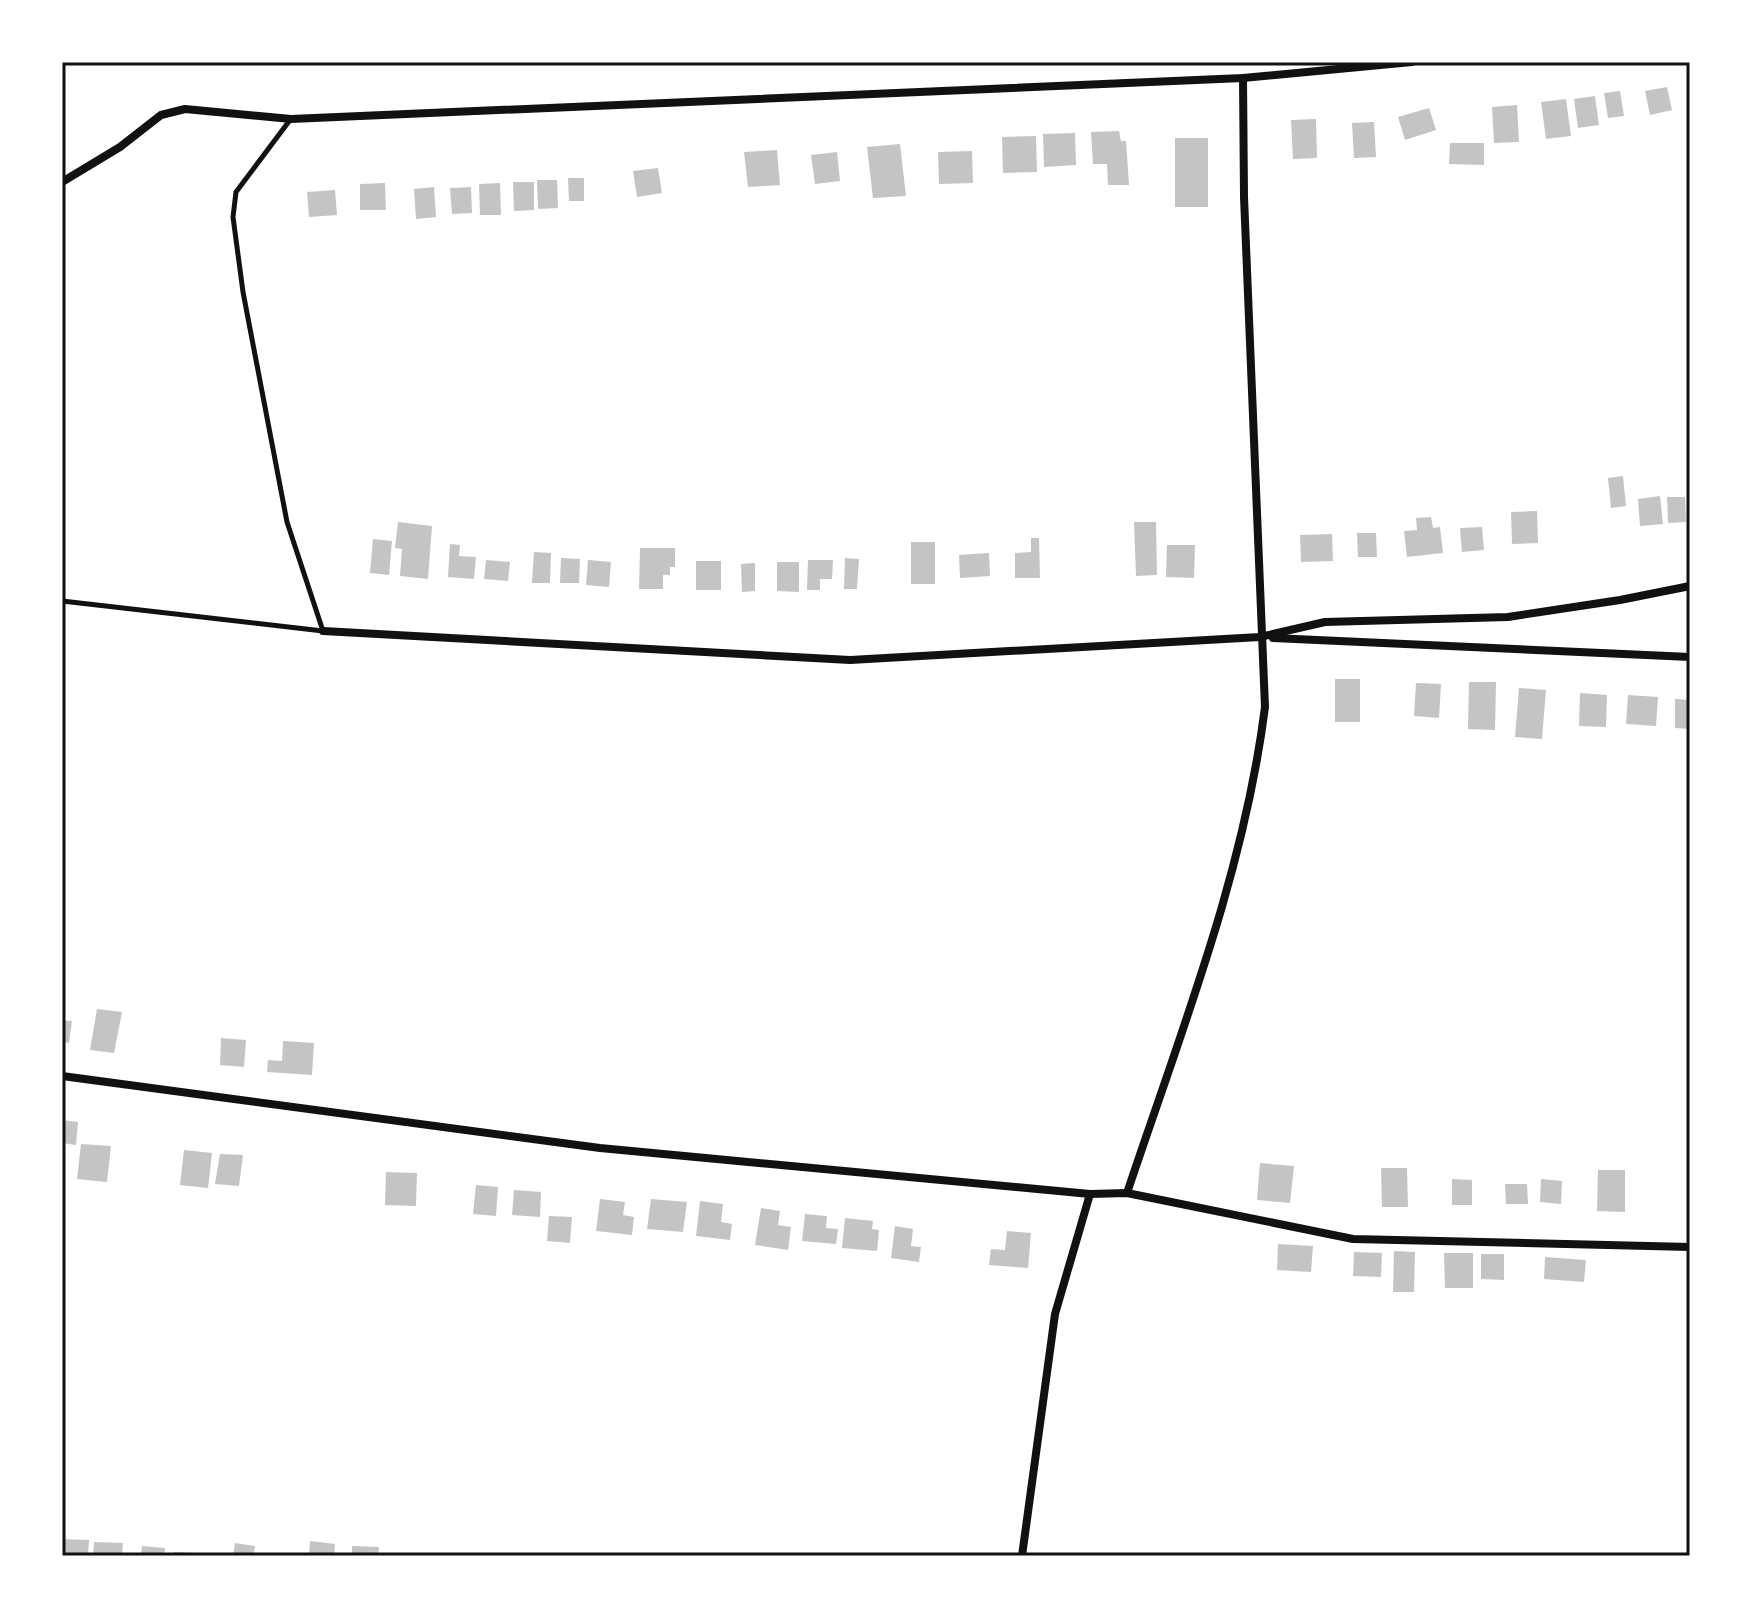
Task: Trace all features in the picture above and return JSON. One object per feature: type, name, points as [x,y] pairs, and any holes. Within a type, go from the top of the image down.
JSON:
[{"type":"street","points":[[62,182],[120,147],[161,115],[185,109],[291,119],[1243,78],[1412,62]]},
{"type":"street","points":[[1127,1193],[1229,882],[1260,746],[1265,707],[1244,197],[1243,78]]},
{"type":"street","points":[[1260,637],[1325,622],[1508,617],[1690,586]]},
{"type":"street","points":[[323,631],[850,660],[1260,637],[1690,657]]},
{"type":"street","points":[[62,1076],[600,1148],[1090,1194],[1127,1193],[1353,1239],[1690,1247]]},
{"type":"street","points":[[1022,1556],[1055,1314],[1090,1194]]},
{"type":"lane","points":[[62,601],[323,631],[287,522],[243,292],[233,217],[236,192],[291,119]]},
{"type":"building","points":[[1667,87],[1672,110],[1650,115],[1645,91]]},
{"type":"building","points":[[1620,91],[1624,116],[1608,118],[1604,93]]},
{"type":"building","points":[[1595,96],[1599,125],[1578,128],[1574,99]]},
{"type":"building","points":[[1566,99],[1571,136],[1546,139],[1541,102]]},
{"type":"building","points":[[1517,105],[1519,142],[1494,143],[1492,107]]},
{"type":"building","points":[[1429,108],[1436,130],[1405,140],[1398,117]]},
{"type":"building","points":[[1316,119],[1317,158],[1293,159],[1291,120]]},
{"type":"building","points":[[1374,122],[1376,157],[1354,158],[1352,123]]},
{"type":"building","points":[[1119,131],[1121,141],[1126,141],[1129,185],[1108,185],[1107,164],[1093,164],[1091,132]]},
{"type":"building","points":[[1075,133],[1076,165],[1044,167],[1043,134]]},
{"type":"building","points":[[1036,136],[1037,172],[1003,173],[1002,137]]},
{"type":"building","points":[[1175,138],[1208,138],[1208,207],[1175,207]]},
{"type":"building","points":[[1450,143],[1484,143],[1484,165],[1449,164]]},
{"type":"building","points":[[900,144],[906,196],[873,198],[867,147]]},
{"type":"building","points":[[777,150],[780,185],[748,187],[744,152]]},
{"type":"building","points":[[972,151],[973,183],[939,184],[938,152]]},
{"type":"building","points":[[837,152],[840,181],[815,184],[811,155]]},
{"type":"building","points":[[658,168],[662,193],[637,197],[633,171]]},
{"type":"building","points":[[568,178],[584,178],[584,201],[569,201]]},
{"type":"building","points":[[537,180],[557,180],[558,208],[538,209]]},
{"type":"building","points":[[513,182],[534,182],[534,210],[514,211]]},
{"type":"building","points":[[385,183],[386,210],[360,210],[360,184]]},
{"type":"building","points":[[500,183],[501,215],[480,215],[479,184]]},
{"type":"building","points":[[434,187],[436,217],[416,219],[414,189]]},
{"type":"building","points":[[471,187],[472,213],[452,214],[450,188]]},
{"type":"building","points":[[335,190],[337,215],[309,217],[307,192]]},
{"type":"building","points":[[1623,476],[1626,506],[1611,508],[1608,478]]},
{"type":"building","points":[[1660,496],[1663,524],[1640,526],[1638,499]]},
{"type":"building","points":[[1667,497],[1685,497],[1686,522],[1668,523]]},
{"type":"building","points":[[1537,511],[1538,543],[1512,544],[1511,512]]},
{"type":"building","points":[[1431,517],[1433,528],[1440,527],[1443,553],[1407,557],[1404,531],[1417,530],[1416,518]]},
{"type":"building","points":[[398,522],[432,526],[428,579],[400,576],[402,549],[395,548]]},
{"type":"building","points":[[1134,522],[1156,522],[1157,575],[1136,576]]},
{"type":"building","points":[[1482,527],[1484,550],[1462,552],[1460,528]]},
{"type":"building","points":[[1357,533],[1376,533],[1377,557],[1358,557]]},
{"type":"building","points":[[1332,534],[1333,561],[1301,562],[1300,535]]},
{"type":"building","points":[[1031,538],[1039,538],[1040,578],[1015,578],[1015,553],[1031,552]]},
{"type":"building","points":[[373,539],[392,541],[389,575],[370,573]]},
{"type":"building","points":[[911,542],[935,542],[935,584],[911,584]]},
{"type":"building","points":[[450,544],[460,545],[459,556],[476,557],[474,579],[448,577]]},
{"type":"building","points":[[1167,545],[1195,545],[1194,578],[1166,577]]},
{"type":"building","points":[[640,548],[675,548],[675,567],[670,567],[670,575],[663,575],[663,589],[639,589]]},
{"type":"building","points":[[534,552],[551,553],[550,583],[532,583]]},
{"type":"building","points":[[989,553],[990,576],[960,578],[959,555]]},
{"type":"building","points":[[561,558],[580,559],[579,583],[560,583]]},
{"type":"building","points":[[845,558],[859,559],[857,589],[844,589]]},
{"type":"building","points":[[486,560],[510,562],[508,581],[484,579]]},
{"type":"building","points":[[588,560],[611,562],[609,587],[586,585]]},
{"type":"building","points":[[808,560],[833,560],[832,579],[820,579],[820,590],[807,590]]},
{"type":"building","points":[[696,561],[721,561],[721,590],[696,590]]},
{"type":"building","points":[[777,562],[799,562],[799,592],[777,591]]},
{"type":"building","points":[[755,563],[755,591],[742,592],[741,564]]},
{"type":"building","points":[[1335,679],[1360,679],[1360,722],[1335,722]]},
{"type":"building","points":[[1469,682],[1496,682],[1495,730],[1468,729]]},
{"type":"building","points":[[1416,683],[1441,684],[1439,718],[1414,716]]},
{"type":"building","points":[[1519,688],[1546,690],[1542,739],[1515,737]]},
{"type":"building","points":[[1580,693],[1607,695],[1606,727],[1579,726]]},
{"type":"building","points":[[1628,695],[1658,697],[1656,726],[1626,724]]},
{"type":"building","points":[[1675,699],[1690,700],[1690,729],[1675,728]]},
{"type":"building","points":[[97,1009],[122,1012],[114,1053],[90,1050]]},
{"type":"building","points":[[62,1020],[72,1021],[69,1043],[62,1042]]},
{"type":"building","points":[[221,1038],[246,1040],[244,1067],[220,1065]]},
{"type":"building","points":[[283,1041],[314,1043],[312,1075],[267,1072],[268,1060],[282,1061]]},
{"type":"building","points":[[62,1120],[78,1122],[76,1145],[62,1143]]},
{"type":"building","points":[[81,1144],[111,1146],[107,1182],[77,1179]]},
{"type":"building","points":[[184,1150],[212,1153],[208,1188],[180,1185]]},
{"type":"building","points":[[220,1154],[243,1155],[239,1186],[215,1184]]},
{"type":"building","points":[[1260,1163],[1294,1166],[1290,1203],[1257,1200]]},
{"type":"building","points":[[1381,1168],[1407,1168],[1408,1207],[1382,1207]]},
{"type":"building","points":[[1598,1170],[1625,1170],[1625,1212],[1597,1211]]},
{"type":"building","points":[[386,1172],[417,1173],[416,1206],[385,1205]]},
{"type":"building","points":[[1452,1179],[1472,1180],[1472,1205],[1452,1205]]},
{"type":"building","points":[[1541,1179],[1562,1181],[1561,1204],[1540,1202]]},
{"type":"building","points":[[1505,1184],[1527,1184],[1528,1204],[1506,1204]]},
{"type":"building","points":[[476,1185],[498,1187],[496,1216],[473,1214]]},
{"type":"building","points":[[514,1190],[541,1192],[540,1217],[512,1215]]},
{"type":"building","points":[[600,1199],[625,1202],[623,1215],[634,1217],[632,1235],[596,1231]]},
{"type":"building","points":[[651,1199],[687,1202],[683,1232],[647,1229]]},
{"type":"building","points":[[700,1201],[723,1204],[721,1222],[732,1224],[730,1240],[696,1236]]},
{"type":"building","points":[[761,1208],[780,1211],[778,1225],[791,1227],[788,1250],[755,1245]]},
{"type":"building","points":[[805,1214],[827,1216],[826,1228],[838,1229],[836,1244],[802,1241]]},
{"type":"building","points":[[549,1216],[572,1217],[570,1243],[547,1241]]},
{"type":"building","points":[[845,1218],[873,1221],[872,1229],[879,1230],[877,1251],[842,1248]]},
{"type":"building","points":[[895,1226],[913,1229],[911,1246],[921,1247],[919,1262],[891,1258]]},
{"type":"building","points":[[1007,1231],[1031,1233],[1028,1268],[989,1265],[991,1249],[1005,1250]]},
{"type":"building","points":[[1278,1244],[1313,1246],[1311,1272],[1277,1270]]},
{"type":"building","points":[[1394,1251],[1415,1252],[1414,1292],[1393,1292]]},
{"type":"building","points":[[1354,1252],[1382,1253],[1381,1277],[1353,1276]]},
{"type":"building","points":[[1444,1253],[1473,1253],[1473,1288],[1445,1288]]},
{"type":"building","points":[[1481,1254],[1504,1254],[1504,1280],[1481,1279]]},
{"type":"building","points":[[1545,1257],[1586,1260],[1584,1282],[1544,1279]]},
{"type":"building","points":[[62,1539],[89,1540],[88,1556],[62,1556]]},
{"type":"building","points":[[310,1541],[335,1544],[334,1556],[309,1556]]},
{"type":"building","points":[[94,1542],[123,1543],[122,1556],[93,1556]]},
{"type":"building","points":[[235,1543],[255,1546],[253,1556],[233,1556]]},
{"type":"building","points":[[142,1546],[165,1548],[164,1556],[141,1556]]},
{"type":"building","points":[[352,1546],[379,1547],[378,1556],[352,1556]]},
{"type":"building","points":[[174,1552],[194,1553],[194,1556],[174,1556]]}]
